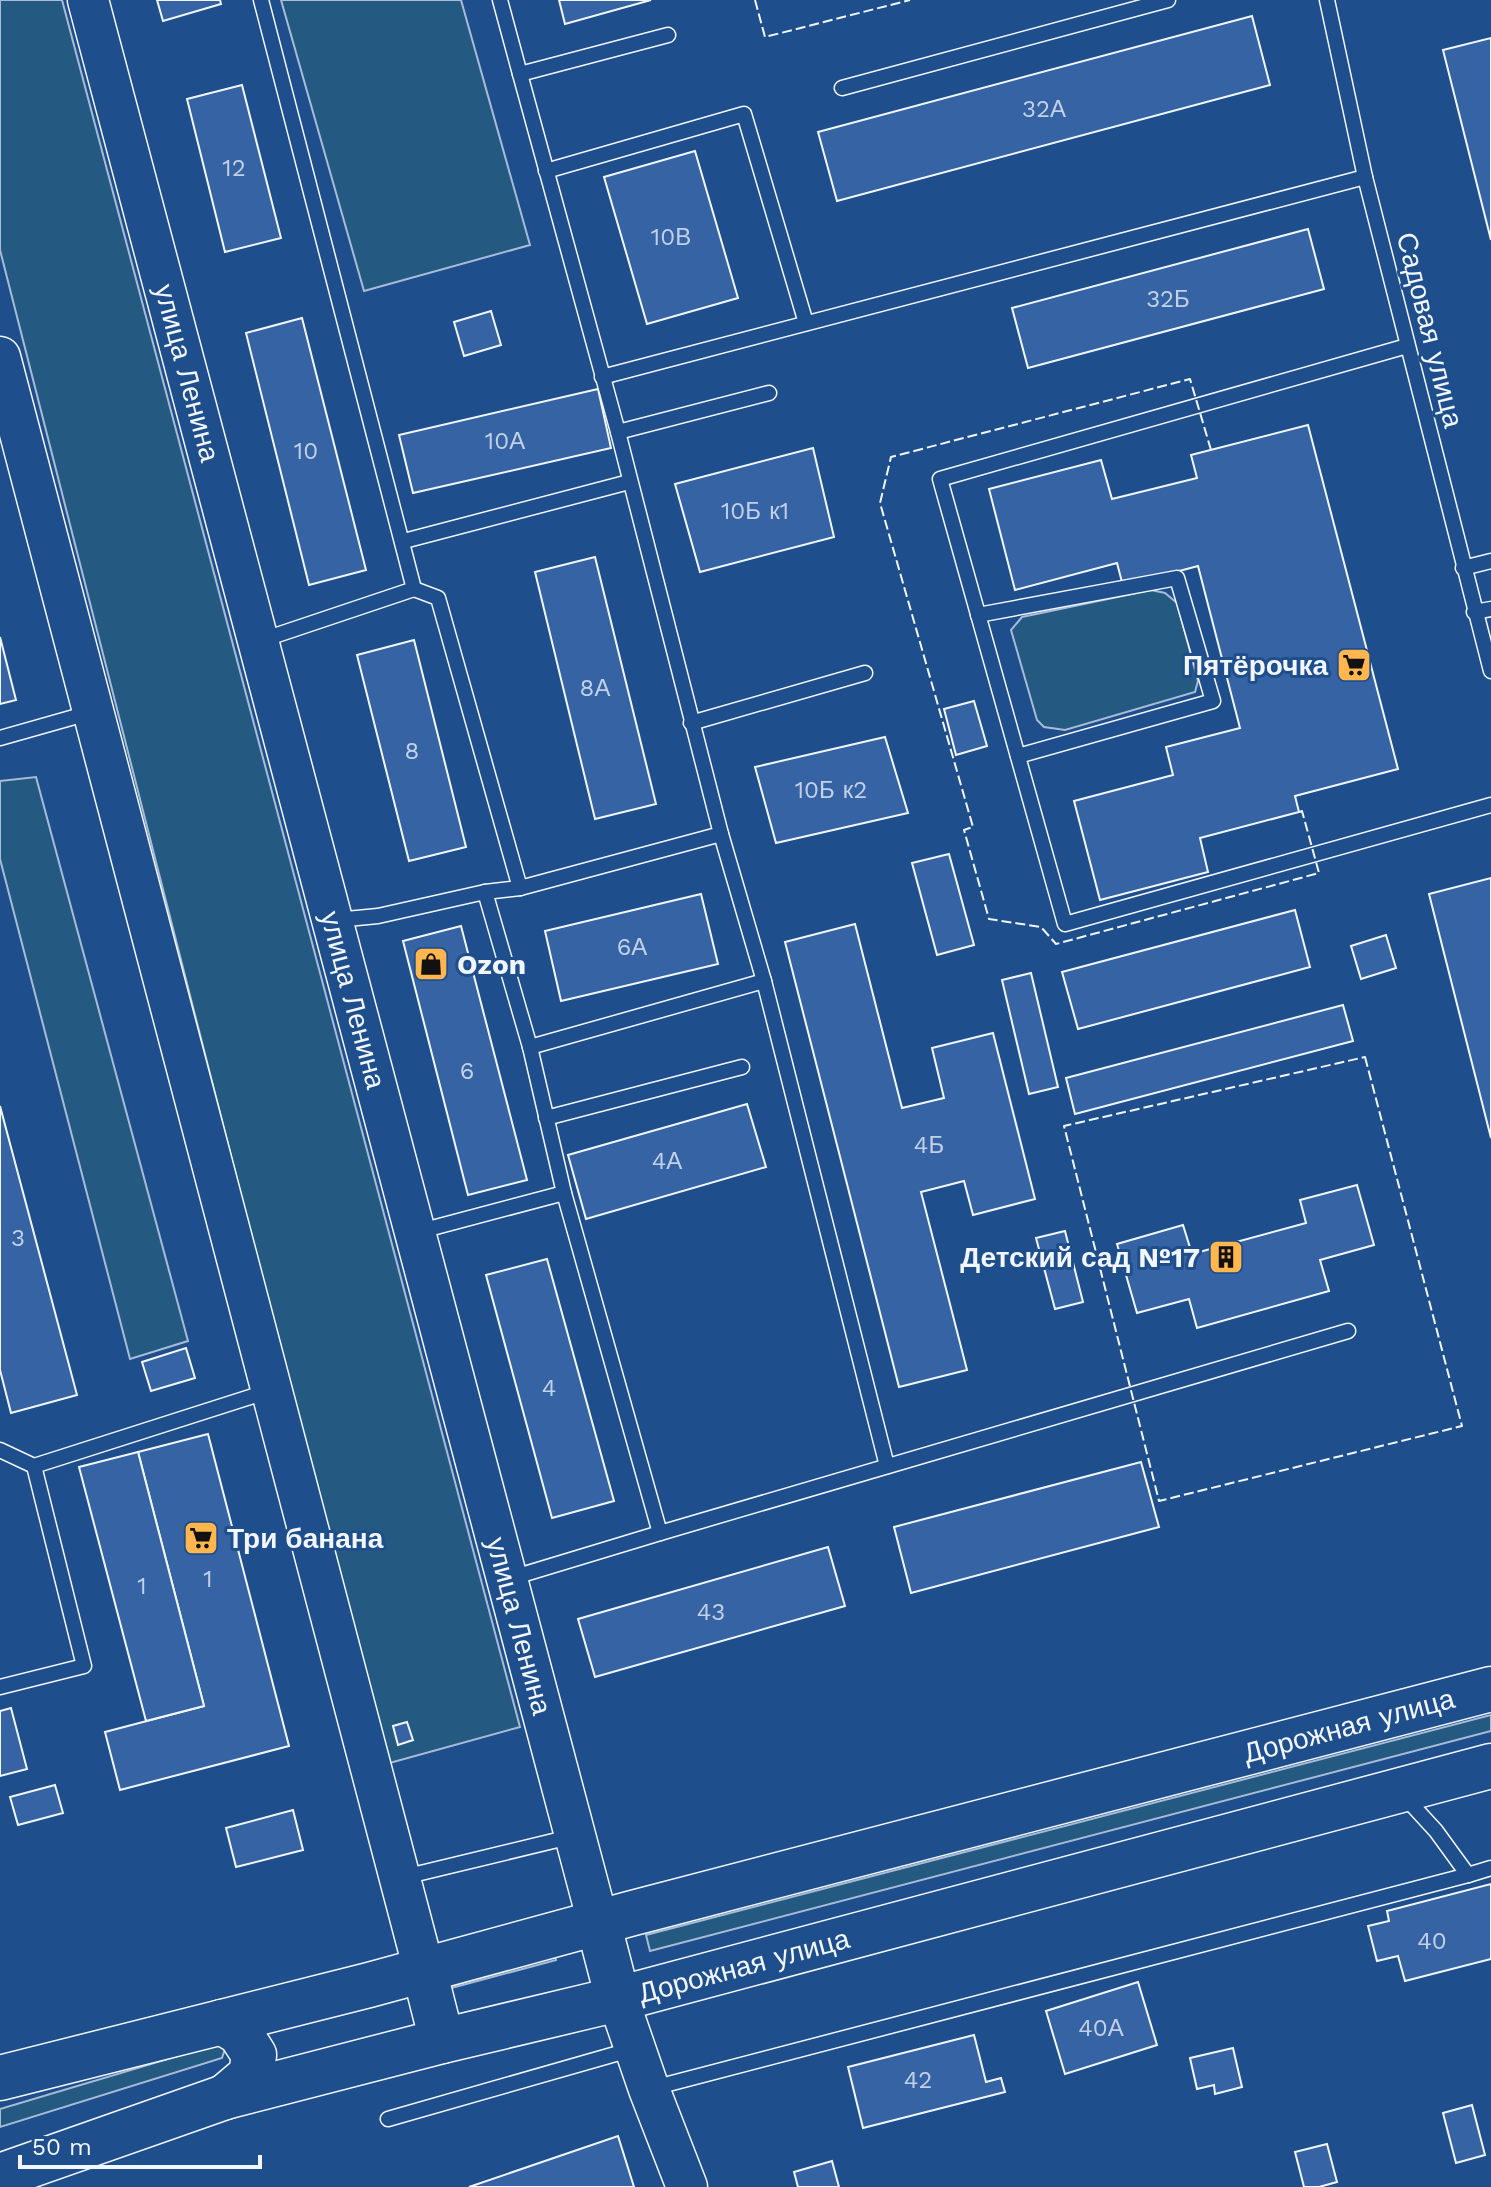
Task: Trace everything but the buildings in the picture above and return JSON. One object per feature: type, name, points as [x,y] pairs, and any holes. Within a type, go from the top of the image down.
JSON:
[{"type":"main road","name":"улица Ленина","points":[[88,0],[618,1999]]},
{"type":"main road","points":[[2,372],[442,2041]]},
{"type":"main road","name":"Дорожная улица","points":[[0,2078],[424,1970],[1491,1689]]},
{"type":"main road","name":"Дорожная улица","points":[[26,2171],[225,2097],[618,1999],[1491,1766]]},
{"type":"main road","points":[[618,1999],[687,2187]]},
{"type":"main road","points":[[222,2022],[240,2033],[254,2055],[251,2075],[225,2097]]},
{"type":"lane","points":[[261,0],[414,589]]},
{"type":"lane","points":[[500,0],[618,432],[691,723],[764,981],[887,1466]]},
{"type":"lane","points":[[842,88],[1168,0]]},
{"type":"lane","name":"Садовая улица","points":[[1327,0],[1365,177],[1491,671]]},
{"type":"lane","points":[[520,74],[668,35]]},
{"type":"lane","points":[[546,171],[744,114],[806,323]]},
{"type":"lane","points":[[602,377],[1365,177]]},
{"type":"lane","points":[[1407,346],[940,479],[1065,924],[1491,805]]},
{"type":"lane","points":[[618,432],[769,393]]},
{"type":"lane","points":[[404,541],[629,482]]},
{"type":"lane","points":[[1463,568],[1491,561]]},
{"type":"lane","points":[[978,615],[1177,578],[1213,701],[1018,756]]},
{"type":"lane","points":[[258,641],[414,589],[438,598],[520,888]]},
{"type":"lane","points":[[1474,612],[1491,609]]},
{"type":"lane","points":[[691,723],[865,673]]},
{"type":"lane","points":[[0,738],[93,712]]},
{"type":"lane","points":[[332,920],[378,916],[485,892],[520,888],[721,834]]},
{"type":"lane","points":[[485,892],[530,1047],[564,1193],[660,1533]]},
{"type":"lane","points":[[530,1047],[764,981]]},
{"type":"lane","points":[[546,1118],[742,1067]]},
{"type":"lane","points":[[415,1232],[564,1193]]},
{"type":"lane","points":[[507,1580],[1348,1331]]},
{"type":"lane","points":[[0,1450],[34,1466],[271,1391]]},
{"type":"lane","points":[[0,1687],[84,1666],[34,1466]]},
{"type":"lane","points":[[1400,1790],[1408,1803],[1436,1831],[1468,1875]]},
{"type":"lane","points":[[399,1879],[575,1835]]},
{"type":"lane","points":[[649,2089],[1491,1868]]},
{"type":"lane","points":[[388,2119],[634,2049]]},
{"type":"shaded area","points":[[0,0],[62,0],[520,1727],[386,1764],[0,250]]},
{"type":"shaded area","points":[[281,0],[461,0],[530,245],[364,291]]},
{"type":"shaded area","points":[[1151,590],[1165,593],[1177,603],[1198,681],[1195,692],[1065,730],[1044,727],[1037,720],[1011,630],[1022,617]]},
{"type":"shaded area","points":[[36,777],[188,1341],[130,1359],[0,859],[0,781]]},
{"type":"shaded area","points":[[1491,1715],[1491,1731],[650,1951],[646,1935]]},
{"type":"shaded area","points":[[552,1947],[556,1960],[444,1990],[440,1977]]},
{"type":"shaded area","points":[[218,2044],[225,2049],[222,2058],[0,2127],[0,2109]]},
{"type":"fence","points":[[755,0],[765,37],[910,0]]},
{"type":"fence","points":[[1211,450],[1190,379],[891,457],[880,503],[973,827],[964,830],[989,919],[1041,927],[1056,944],[1319,873],[1302,811],[1299,812]]},
{"type":"fence","points":[[1365,1057],[1462,1426],[1159,1501],[1064,1126],[1365,1057]]},
{"type":"place","name":"Пятёрочка","points":[[1354,665]]},
{"type":"place","name":"Ozon","points":[[431,964]]},
{"type":"place","name":"Детский сад №17","points":[[1226,1257]]},
{"type":"place","name":"Три банана","points":[[201,1538]]}]
